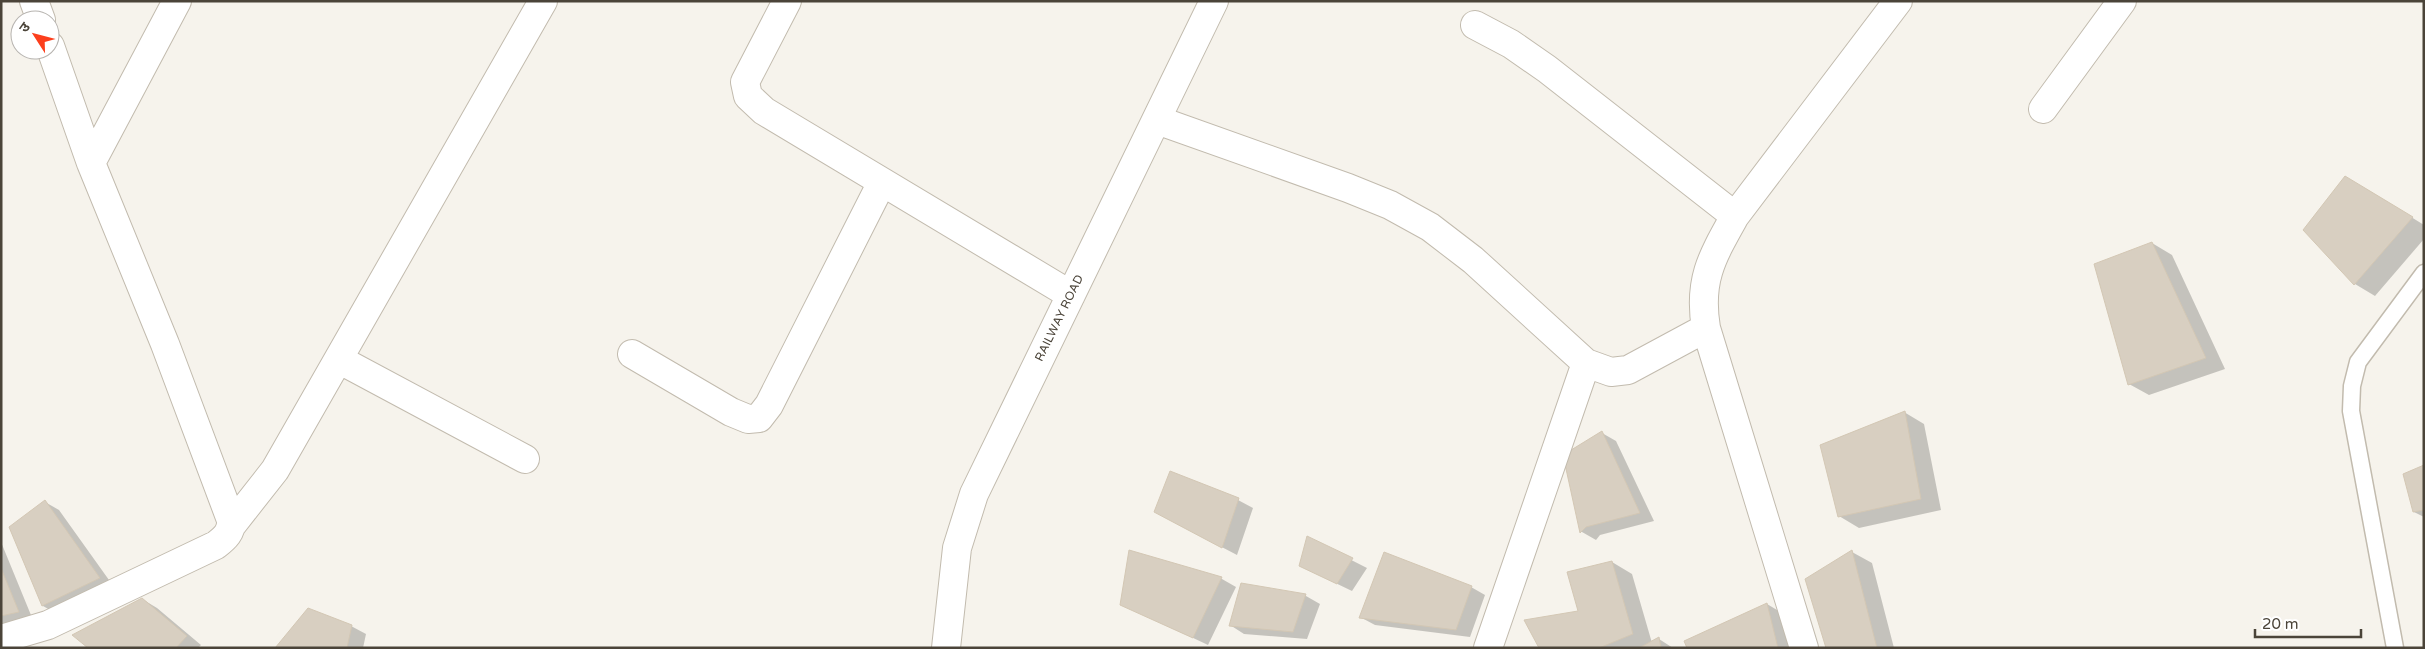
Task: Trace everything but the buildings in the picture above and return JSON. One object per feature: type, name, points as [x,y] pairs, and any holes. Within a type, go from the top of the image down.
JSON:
[{"type":"street","points":[[91,163],[177,1]]},
{"type":"street","points":[[1,639],[48,625],[216,545],[228,534],[232,526],[275,470],[340,360],[543,1]]},
{"type":"street","points":[[787,1],[745,82],[748,96],[764,111],[1071,295]]},
{"type":"street","name":"RAILWAY ROAD","points":[[946,648],[949,600],[957,548],[974,494],[1158,120],[1214,1]]},
{"type":"street","points":[[2043,109],[2122,1]]},
{"type":"street","points":[[1804,648],[1706,328],[1702,304],[1706,277],[1716,249],[1735,216],[1891,4]]},
{"type":"street","points":[[1475,25],[1511,44],[1547,69],[1735,216]]},
{"type":"street","points":[[55,60],[91,163],[165,344],[232,526]]},
{"type":"street","points":[[1158,120],[1348,188],[1390,205],[1430,227],[1473,260],[1586,363],[1611,372],[1628,370],[1706,328]]},
{"type":"street","points":[[632,354],[731,412],[748,419],[759,418],[769,405],[882,182]]},
{"type":"street","points":[[340,360],[525,460]]},
{"type":"street","points":[[1488,648],[1586,363]]},
{"type":"lane","points":[[2395,648],[2351,411],[2352,386],[2358,362],[2424,274]]}]
